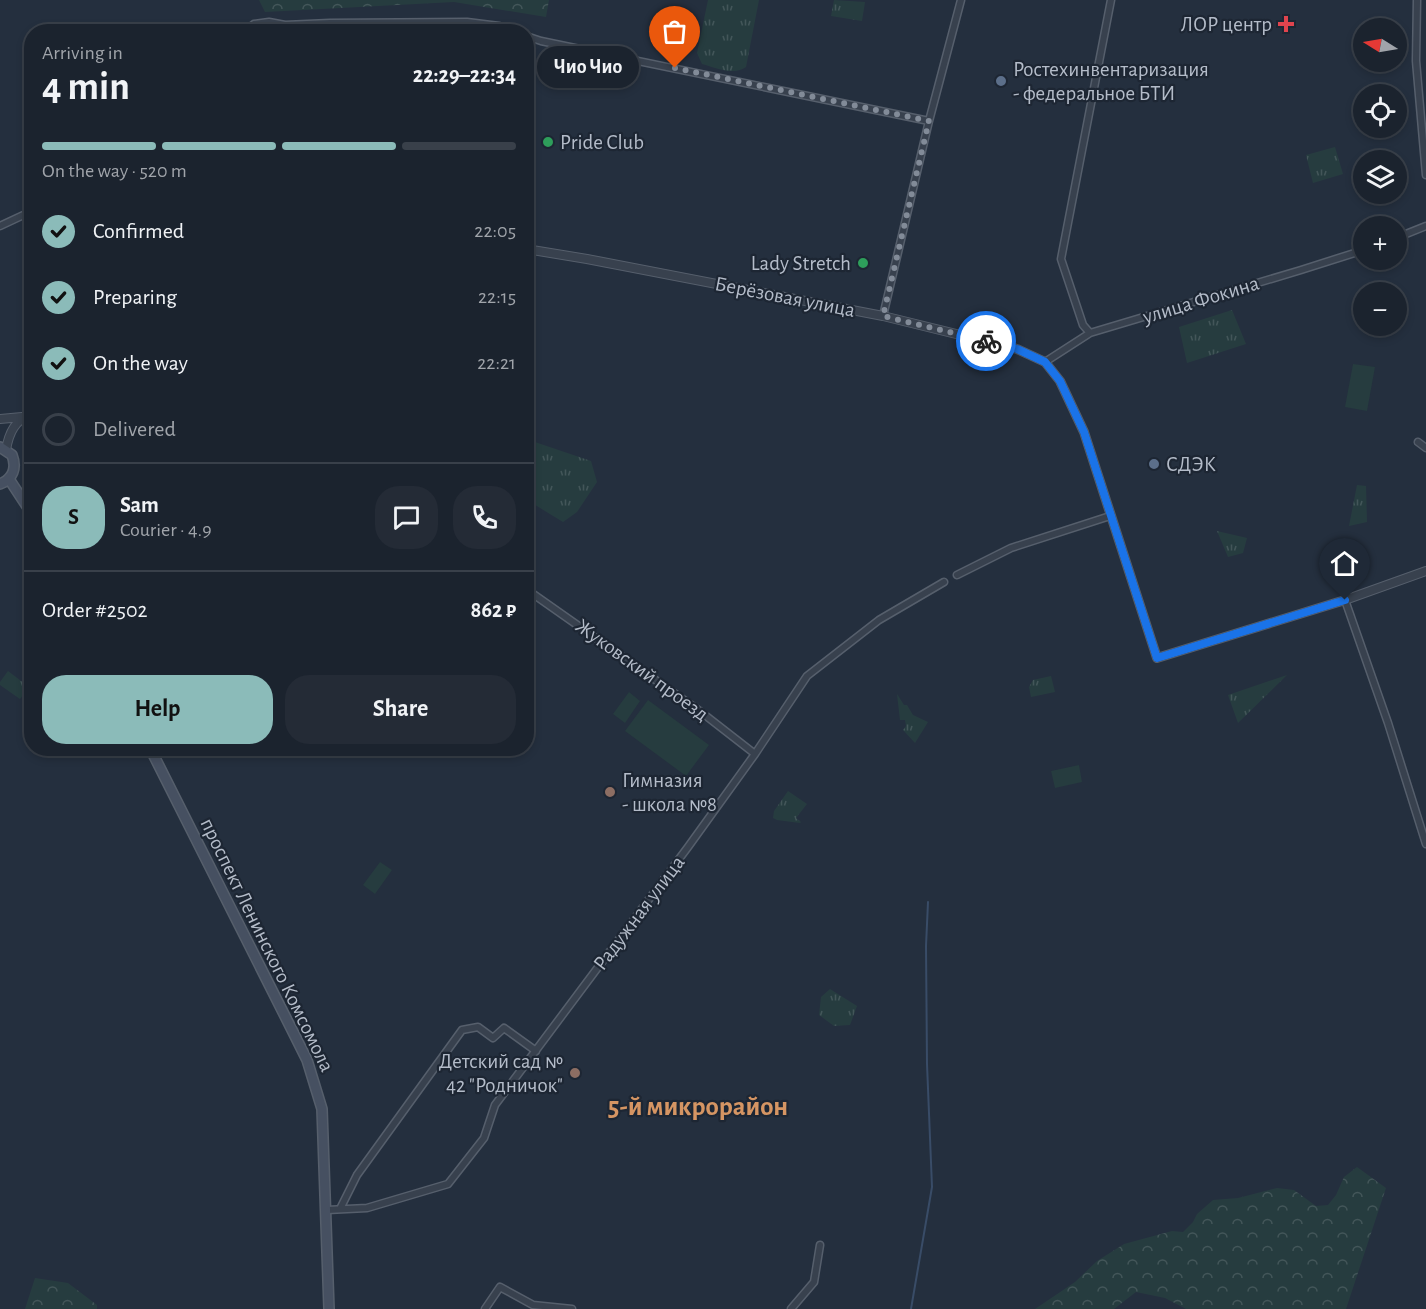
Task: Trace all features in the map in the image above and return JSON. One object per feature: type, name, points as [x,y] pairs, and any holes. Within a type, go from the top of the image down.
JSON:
[{"type":"main road","points":[[0,484],[9,479],[15,468],[12,455],[3,449]]},
{"type":"main road","points":[[9,479],[24,502]]},
{"type":"main road","name":"проспект Ленинского Комсомола","points":[[154,756],[307,1060],[322,1109],[329,1309]]},
{"type":"street","points":[[883,316],[929,121],[961,0]]},
{"type":"street","points":[[1090,333],[1083,325],[1061,259],[1111,0]]},
{"type":"street","points":[[1417,0],[1416,61],[1426,175]]},
{"type":"street","points":[[254,24],[269,22],[280,24]]},
{"type":"street","points":[[308,24],[466,22],[482,24]]},
{"type":"street","points":[[534,39],[929,121]]},
{"type":"street","points":[[0,226],[24,215]]},
{"type":"street","points":[[1407,234],[1426,226]]},
{"type":"street","name":"Берёзовая улица","points":[[534,250],[883,316],[1017,349],[1045,362],[1060,381],[1076,412],[1157,658],[1345,600]]},
{"type":"street","name":"улица Фокина","points":[[1045,362],[1090,333],[1353,253]]},
{"type":"street","points":[[0,419],[24,415]]},
{"type":"street","points":[[3,449],[10,432],[24,418]]},
{"type":"street","points":[[1418,442],[1426,448]]},
{"type":"street","points":[[957,575],[1011,548],[1110,516]]},
{"type":"street","points":[[1426,572],[1345,600],[1388,723],[1426,844]]},
{"type":"street","name":"Радужная улица","points":[[327,1210],[367,1208],[448,1184],[484,1138],[495,1105],[755,754],[807,676],[879,620],[944,582]]},
{"type":"street","name":"Жуковский проезд","points":[[534,595],[701,712],[755,754]]},
{"type":"street","points":[[340,1209],[357,1175],[462,1030],[478,1027],[493,1038],[504,1028],[536,1052]]},
{"type":"street","points":[[791,1309],[814,1282],[820,1245]]},
{"type":"street","points":[[485,1309],[500,1287],[533,1305],[572,1309]]},
{"type":"green space","points":[[259,0],[549,0],[546,17],[454,2],[265,12]]},
{"type":"green space","points":[[708,0],[759,0],[746,67],[741,70],[730,71],[702,64],[697,53]]},
{"type":"green space","points":[[834,0],[865,2],[862,21],[831,16]]},
{"type":"green space","points":[[1335,147],[1343,174],[1313,183],[1306,155]]},
{"type":"green space","points":[[1232,310],[1246,344],[1187,363],[1179,327]]},
{"type":"green space","points":[[1353,364],[1375,367],[1367,411],[1345,407]]},
{"type":"green space","points":[[534,442],[591,461],[597,482],[577,512],[563,522],[534,504]]},
{"type":"green space","points":[[1357,485],[1366,486],[1367,522],[1349,526]]},
{"type":"green space","points":[[1217,531],[1247,538],[1243,553],[1228,557]]},
{"type":"green space","points":[[8,671],[24,683],[24,694],[20,699],[0,685]]},
{"type":"green space","points":[[1287,675],[1238,723],[1228,695]]},
{"type":"green space","points":[[1051,676],[1055,692],[1031,697],[1029,687],[1033,680]]},
{"type":"green space","points":[[629,692],[640,701],[625,723],[613,714]]},
{"type":"green space","points":[[897,694],[913,715],[928,722],[915,743],[903,730],[906,726],[905,720],[900,720]]},
{"type":"green space","points":[[648,700],[709,745],[686,776],[625,731]]},
{"type":"green space","points":[[1079,765],[1082,782],[1055,788],[1051,771]]},
{"type":"green space","points":[[788,791],[807,804],[796,818],[800,823],[773,818],[774,811]]},
{"type":"green space","points":[[380,862],[392,870],[375,894],[363,885]]},
{"type":"green space","points":[[830,989],[857,1006],[850,1025],[834,1026],[819,1015],[821,997]]},
{"type":"green space","points":[[1357,1167],[1386,1188],[1346,1309],[1186,1309],[1165,1298],[1136,1292],[1114,1309],[1035,1309],[1075,1282],[1097,1261],[1124,1244],[1172,1231],[1183,1232],[1197,1214],[1213,1200],[1238,1198],[1277,1188],[1294,1190],[1316,1206],[1328,1205],[1336,1195],[1344,1177]]},
{"type":"green space","points":[[35,1278],[68,1283],[97,1305],[97,1309],[25,1309]]},
{"type":"waterway","points":[[911,1309],[932,1187],[927,1064],[928,902]]},
{"type":"way so far","points":[[675,68],[929,121],[883,316],[986,341]]},
{"type":"place","name":"ЛОР центр","points":[[1286,24]]},
{"type":"place","name":"Чио Чио","points":[[675,68]]},
{"type":"place","name":"Ростехинвентаризация - федеральное БТИ","points":[[1001,81]]},
{"type":"place","name":"Pride Club","points":[[548,142]]},
{"type":"place","name":"Lady Stretch","points":[[863,263]]},
{"type":"place","name":"СДЭК","points":[[1154,464]]},
{"type":"place","name":"Гимназия - школа №8","points":[[610,792]]},
{"type":"place","name":"Детский сад № 42 \"Родничок\"","points":[[575,1073]]},
{"type":"district","name":"5-й микрорайон","points":[[698,1106]]},
{"type":"route","points":[[986,341],[1017,349],[1045,362],[1060,381],[1084,432],[1157,658],[1345,600]]}]
